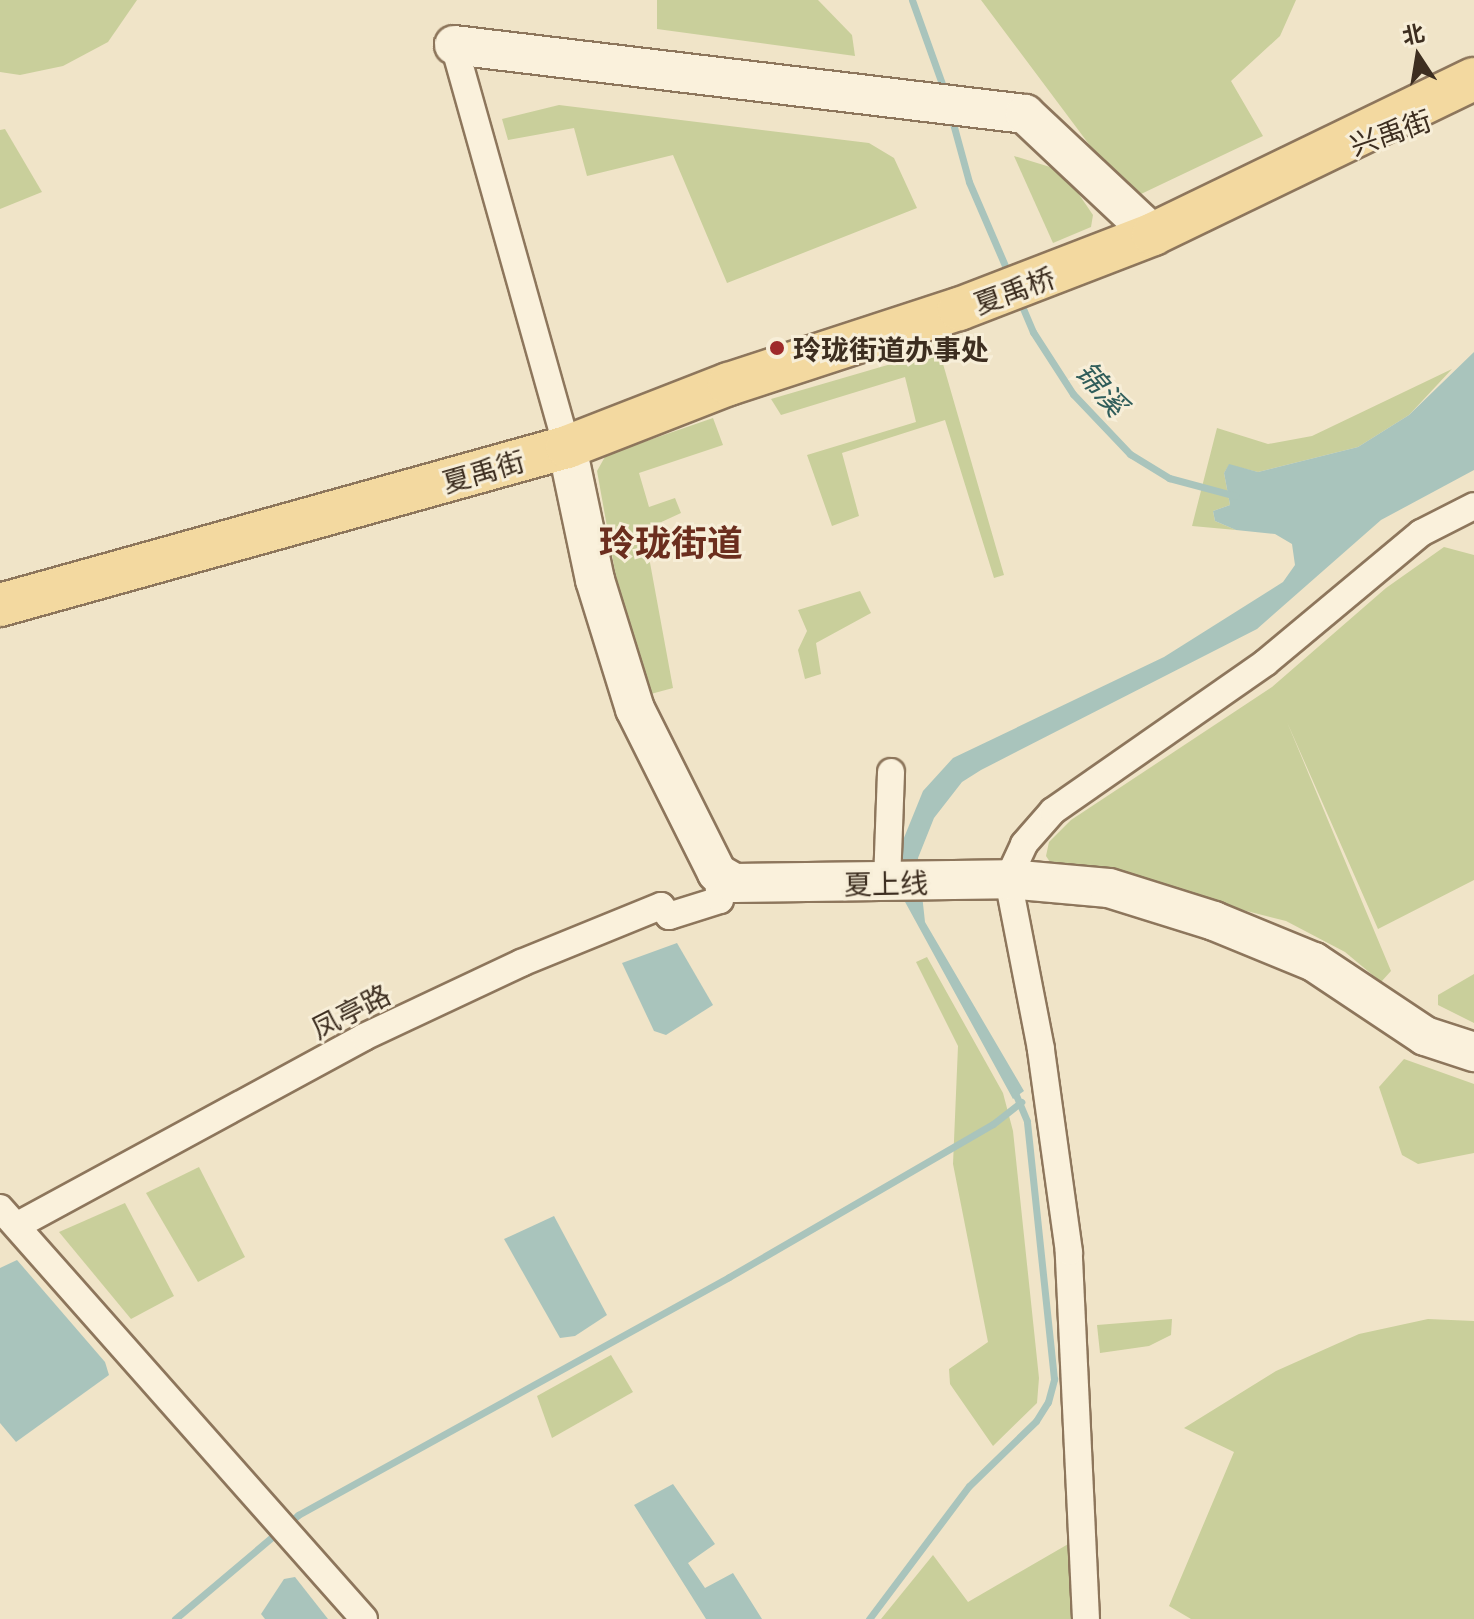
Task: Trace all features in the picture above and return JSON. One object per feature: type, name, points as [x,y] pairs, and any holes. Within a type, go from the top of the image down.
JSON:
[{"type":"main road","name":"兴禹街","points":[[1153,234],[1474,79]]},
{"type":"main road","name":"兴禹街","points":[[1307,159],[1474,103]]},
{"type":"main road","name":"夏禹桥","points":[[959,309],[1153,234]]},
{"type":"main road","name":"夏禹街","points":[[0,605],[567,447],[729,384],[959,309]]},
{"type":"street","points":[[717,873],[635,709],[595,580],[567,447],[454,45],[1025,114],[1153,234]]},
{"type":"street","points":[[1086,1619],[1069,1252],[1041,1049],[1008,879],[1024,844],[1053,811],[1265,663],[1421,533],[1474,506]]},
{"type":"street","points":[[887,882],[891,772]]},
{"type":"street","name":"夏上线","points":[[717,873],[734,883],[1008,879],[1109,888],[1214,921],[1314,962],[1425,1036],[1474,1052]]},
{"type":"street","name":"凤亭路","points":[[9,1216],[364,1037],[507,969],[661,906],[669,916],[720,900],[717,873]]},
{"type":"street","points":[[9,1216],[364,1619]]},
{"type":"green space","points":[[0,0],[137,0],[108,42],[63,66],[20,75],[0,72]]},
{"type":"green space","points":[[657,0],[818,0],[852,35],[855,56],[657,29]]},
{"type":"green space","points":[[981,0],[1296,0],[1280,36],[1231,81],[1263,136],[1141,194],[1091,147]]},
{"type":"green space","points":[[559,105],[869,143],[894,158],[917,208],[727,283],[673,155],[587,176],[574,128],[508,140],[502,119]]},
{"type":"green space","points":[[5,129],[42,192],[0,209],[0,130]]},
{"type":"green space","points":[[1014,156],[1063,171],[1093,215],[1091,227],[1053,243]]},
{"type":"green space","points":[[939,350],[1004,575],[994,578],[945,420],[842,453],[859,516],[832,526],[807,455],[916,422],[905,377],[781,415],[771,399]]},
{"type":"green space","points":[[1452,369],[1409,415],[1358,447],[1258,472],[1229,465],[1224,473],[1230,505],[1213,511],[1215,521],[1236,530],[1192,526],[1217,428],[1268,444],[1312,436]]},
{"type":"green space","points":[[713,418],[723,445],[639,473],[649,507],[675,498],[681,513],[644,530],[673,688],[647,695],[618,588],[597,471],[606,455]]},
{"type":"green space","points":[[1444,547],[1474,555],[1474,880],[1378,929],[1287,722],[1391,971],[1381,982],[1345,952],[1286,921],[1076,867],[1054,868],[1046,856],[1049,842],[1071,820],[1272,687],[1386,588]]},
{"type":"green space","points":[[860,591],[871,613],[816,643],[821,674],[805,679],[798,650],[807,631],[798,610]]},
{"type":"green space","points":[[927,957],[1003,1093],[1013,1131],[1039,1378],[1037,1403],[993,1446],[950,1384],[949,1369],[988,1342],[953,1164],[958,1046],[916,962]]},
{"type":"green space","points":[[1474,974],[1474,1023],[1438,1005],[1438,995]]},
{"type":"green space","points":[[1404,1059],[1474,1084],[1474,1153],[1418,1164],[1402,1155],[1379,1087]]},
{"type":"green space","points":[[199,1167],[245,1257],[198,1282],[146,1193]]},
{"type":"green space","points":[[125,1203],[174,1296],[131,1319],[59,1232]]},
{"type":"green space","points":[[1172,1319],[1171,1335],[1149,1346],[1100,1353],[1097,1325]]},
{"type":"green space","points":[[1428,1319],[1474,1321],[1474,1619],[1191,1619],[1169,1606],[1234,1452],[1184,1428],[1276,1371],[1359,1334]]},
{"type":"green space","points":[[611,1355],[633,1392],[552,1438],[537,1396]]},
{"type":"green space","points":[[1070,1543],[1071,1619],[881,1619],[933,1555],[968,1602]]},
{"type":"water","points":[[1474,352],[1474,470],[1381,520],[1257,629],[981,770],[962,782],[934,818],[918,858],[925,922],[1024,1091],[1013,1099],[904,900],[897,855],[923,791],[953,758],[1164,657],[1283,582],[1295,565],[1292,544],[1275,534],[1236,530],[1215,521],[1213,511],[1230,505],[1224,473],[1229,464],[1258,472],[1358,447],[1409,415]]},
{"type":"water","points":[[677,943],[713,1005],[666,1035],[654,1031],[622,963]]},
{"type":"water","points":[[554,1216],[607,1315],[575,1336],[560,1338],[504,1239]]},
{"type":"water","points":[[17,1260],[105,1362],[109,1375],[16,1442],[0,1423],[0,1268]]},
{"type":"water","points":[[673,1484],[715,1544],[688,1563],[705,1588],[733,1573],[762,1619],[706,1619],[634,1505]]},
{"type":"water","points":[[295,1577],[328,1619],[265,1619],[261,1614],[284,1579]]},
{"type":"waterway","name":"锦溪","points":[[912,0],[945,92]]},
{"type":"waterway","name":"锦溪","points":[[951,116],[969,182],[1010,277]]},
{"type":"waterway","name":"锦溪","points":[[1019,299],[1033,332],[1073,394],[1130,454],[1169,478],[1236,496]]},
{"type":"waterway","points":[[869,1619],[969,1486],[1036,1421],[1048,1402],[1054,1379],[1027,1121],[1013,1088]]},
{"type":"waterway","points":[[175,1619],[298,1515],[729,1277],[993,1124],[1021,1102]]},
{"type":"place","name":"玲珑街道办事处","points":[[777,348]]},
{"type":"district","name":"玲珑街道","points":[[671,541]]}]
